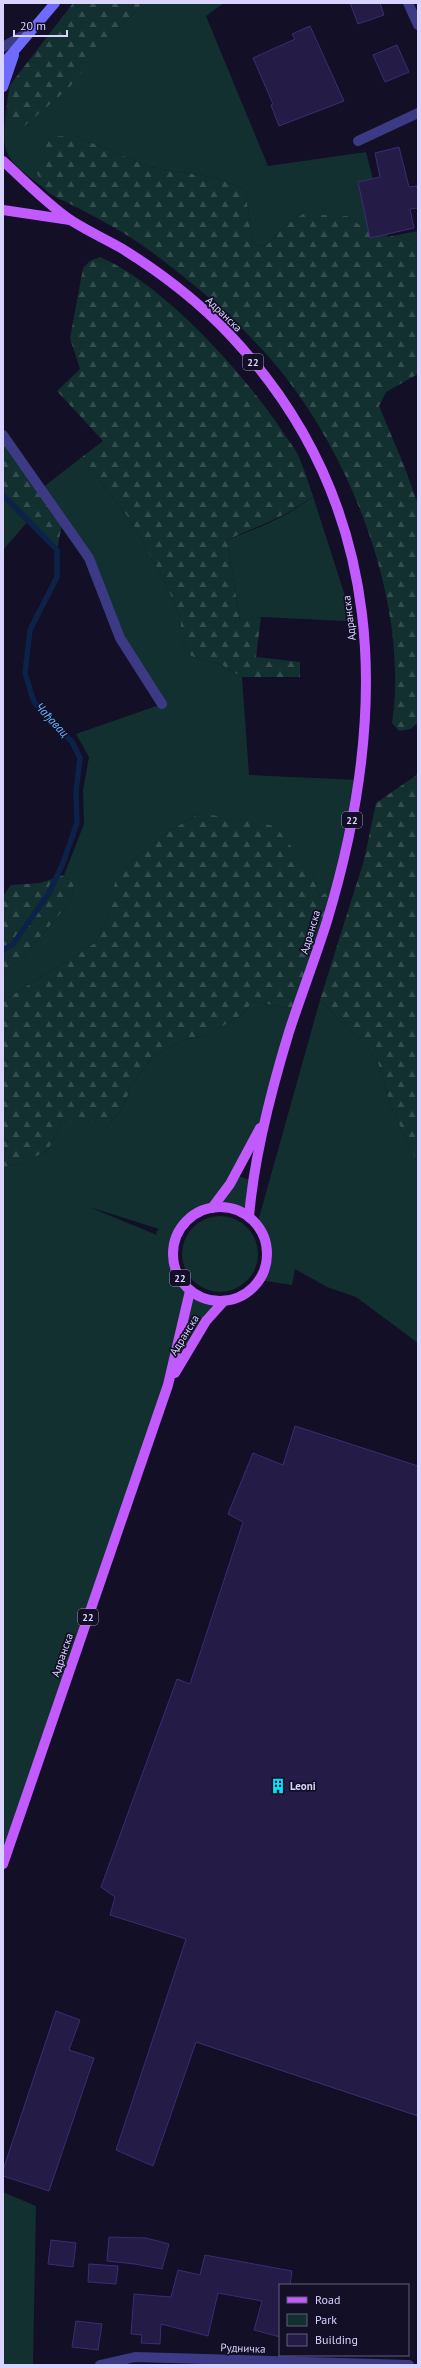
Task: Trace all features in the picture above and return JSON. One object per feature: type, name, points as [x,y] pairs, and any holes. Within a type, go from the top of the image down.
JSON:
[{"type":"main road","name":"Адранска","points":[[3,161],[71,220],[121,248],[168,281],[206,312],[259,369],[287,406],[311,447],[332,491],[350,551],[358,590],[366,662],[365,734],[359,780],[343,863],[327,919],[289,1032],[266,1118],[253,1181],[249,1217]]},
{"type":"main road","name":"Адранска","points":[[3,210],[71,220]]},
{"type":"main road","name":"Адранска","points":[[212,1208],[230,1184],[266,1118]]},
{"type":"main road","name":"22","points":[[212,1208],[228,1208],[249,1217],[262,1234],[267,1250],[265,1266],[259,1280],[248,1291],[224,1301],[204,1298],[190,1291],[181,1282],[175,1270],[173,1250],[177,1234],[183,1224],[192,1216],[212,1208]]},
{"type":"main road","name":"Адранска","points":[[3,1864],[168,1385],[190,1291]]},
{"type":"main road","name":"Адранска","points":[[168,1385],[200,1331],[224,1301]]},
{"type":"street","points":[[3,64],[55,3]]},
{"type":"street","points":[[408,3],[418,25]]},
{"type":"street","points":[[3,47],[32,30]]},
{"type":"street","points":[[3,87],[15,50]]},
{"type":"street","points":[[358,141],[418,113]]},
{"type":"street","points":[[3,435],[89,558],[120,638],[162,704]]},
{"type":"street","name":"Рудничка","points":[[100,2365],[135,2357],[409,2365]]},
{"type":"green space","points":[[73,3],[143,3],[112,36],[69,88],[23,127],[8,116],[7,101],[10,85]]},
{"type":"green space","points":[[143,3],[224,3],[206,16],[268,166],[366,152],[388,237],[369,232],[287,224],[265,247],[253,244],[245,189],[216,178],[150,167],[73,135],[36,171],[46,190],[20,169],[7,153],[5,145],[4,134],[7,101],[8,116],[112,36]]},
{"type":"green space","points":[[73,135],[150,167],[216,178],[245,189],[253,244],[265,247],[287,224],[303,214],[347,216],[369,232],[388,237],[397,235],[418,246],[418,374],[386,392],[379,406],[405,468],[418,505],[418,722],[411,729],[399,731],[392,723],[395,679],[392,634],[384,588],[372,542],[355,497],[335,454],[312,415],[287,379],[256,343],[222,310],[168,264],[140,243],[48,192],[42,184],[36,171],[43,151],[51,137]]},
{"type":"green space","points":[[418,231],[418,246],[397,235]]},
{"type":"green space","points":[[100,257],[124,270],[149,287],[175,308],[199,331],[245,381],[264,405],[297,453],[313,496],[293,510],[272,521],[227,540],[240,621],[261,617],[256,657],[300,662],[300,677],[242,677],[220,664],[191,656],[181,639],[181,619],[166,584],[131,521],[82,457],[103,441],[57,391],[80,369],[70,338],[83,268],[90,261]]},
{"type":"green space","points":[[3,435],[63,519],[57,550],[3,495]]},
{"type":"green space","points":[[82,457],[131,521],[166,584],[181,619],[181,639],[191,656],[220,664],[242,677],[249,775],[359,780],[337,882],[320,897],[313,874],[200,813],[168,832],[138,855],[117,877],[108,917],[95,943],[3,1001],[3,971],[18,963],[70,902],[74,884],[64,875],[84,824],[83,790],[89,757],[76,734],[162,704],[120,638],[89,558],[42,488]]},
{"type":"green space","points":[[3,495],[29,520],[3,550]]},
{"type":"green space","points":[[313,496],[345,596],[346,621],[261,617],[240,621],[227,540],[283,516]]},
{"type":"green space","points":[[418,774],[418,1164],[390,1105],[377,1059],[320,1000],[364,860],[376,803]]},
{"type":"green space","points":[[200,813],[275,826],[313,874],[320,897],[337,882],[297,1010],[253,1001],[243,1014],[207,1035],[184,1040],[152,1057],[131,1086],[124,1106],[104,1130],[94,1122],[62,1122],[48,1150],[23,1163],[3,1167],[3,1001],[95,943],[108,917],[116,877],[138,855],[168,832]]},
{"type":"green space","points":[[64,875],[74,884],[70,902],[18,963],[3,971],[3,896],[11,885],[40,883]]},
{"type":"green space","points":[[320,1000],[377,1059],[390,1105],[418,1164],[418,1343],[356,1297],[327,1287],[295,1269],[292,1285],[259,1280],[264,1265],[266,1252],[261,1232],[257,1225]]},
{"type":"green space","points":[[253,1001],[297,1010],[266,1118],[235,1175],[253,1181],[249,1217],[225,1208],[204,1210],[188,1221],[177,1237],[173,1256],[178,1276],[193,1291],[219,1301],[180,1355],[3,1862],[3,1167],[23,1163],[48,1150],[62,1122],[94,1122],[104,1130],[124,1106],[131,1086],[152,1057],[184,1040],[207,1035],[243,1014]],"holes":[[[89,1207],[159,1229],[156,1232],[157,1235]]]},
{"type":"green space","points":[[220,1216],[235,1219],[247,1227],[255,1239],[258,1254],[255,1269],[247,1281],[235,1289],[220,1292],[205,1289],[193,1281],[185,1269],[182,1254],[185,1239],[193,1227],[205,1219]]},
{"type":"green space","points":[[3,2192],[36,2206],[33,2365],[3,2365]]},
{"type":"building","points":[[350,3],[380,3],[384,15],[358,24]]},
{"type":"building","points":[[310,26],[344,101],[279,126],[271,105],[273,104],[253,58],[295,39],[292,34]]},
{"type":"building","points":[[397,45],[409,72],[385,82],[373,55]]},
{"type":"building","points":[[399,147],[409,187],[418,186],[418,208],[410,209],[414,228],[370,238],[358,182],[380,177],[375,153]]},
{"type":"building","name":"Leoni","points":[[295,1426],[418,1466],[418,2116],[196,2042],[153,2166],[116,2150],[186,1939],[110,1915],[115,1897],[101,1887],[177,1679],[190,1684],[243,1522],[228,1514],[253,1453],[283,1465]]},
{"type":"building","points":[[56,2011],[80,2020],[69,2050],[94,2058],[49,2191],[3,2176],[3,2170]]},
{"type":"building","points":[[109,2237],[146,2238],[169,2244],[162,2269],[107,2261]]},
{"type":"building","points":[[51,2240],[76,2243],[73,2267],[48,2264]]},
{"type":"building","points":[[205,2255],[292,2271],[290,2284],[279,2284],[279,2337],[254,2330],[262,2301],[218,2293],[208,2336],[161,2324],[160,2344],[141,2343],[142,2335],[131,2334],[134,2294],[171,2297],[178,2270],[200,2275]]},
{"type":"building","points":[[89,2264],[118,2266],[116,2284],[88,2282]]},
{"type":"building","points":[[76,2321],[102,2324],[98,2350],[72,2347]]},
{"type":"waterway","name":"Чађавац","points":[[3,495],[57,550],[57,577],[30,630],[25,673],[34,702],[72,742],[80,758],[76,791],[77,823],[63,863],[48,895],[13,944],[3,950]]},
{"type":"place","name":"Leoni","points":[[278,1786]]}]
